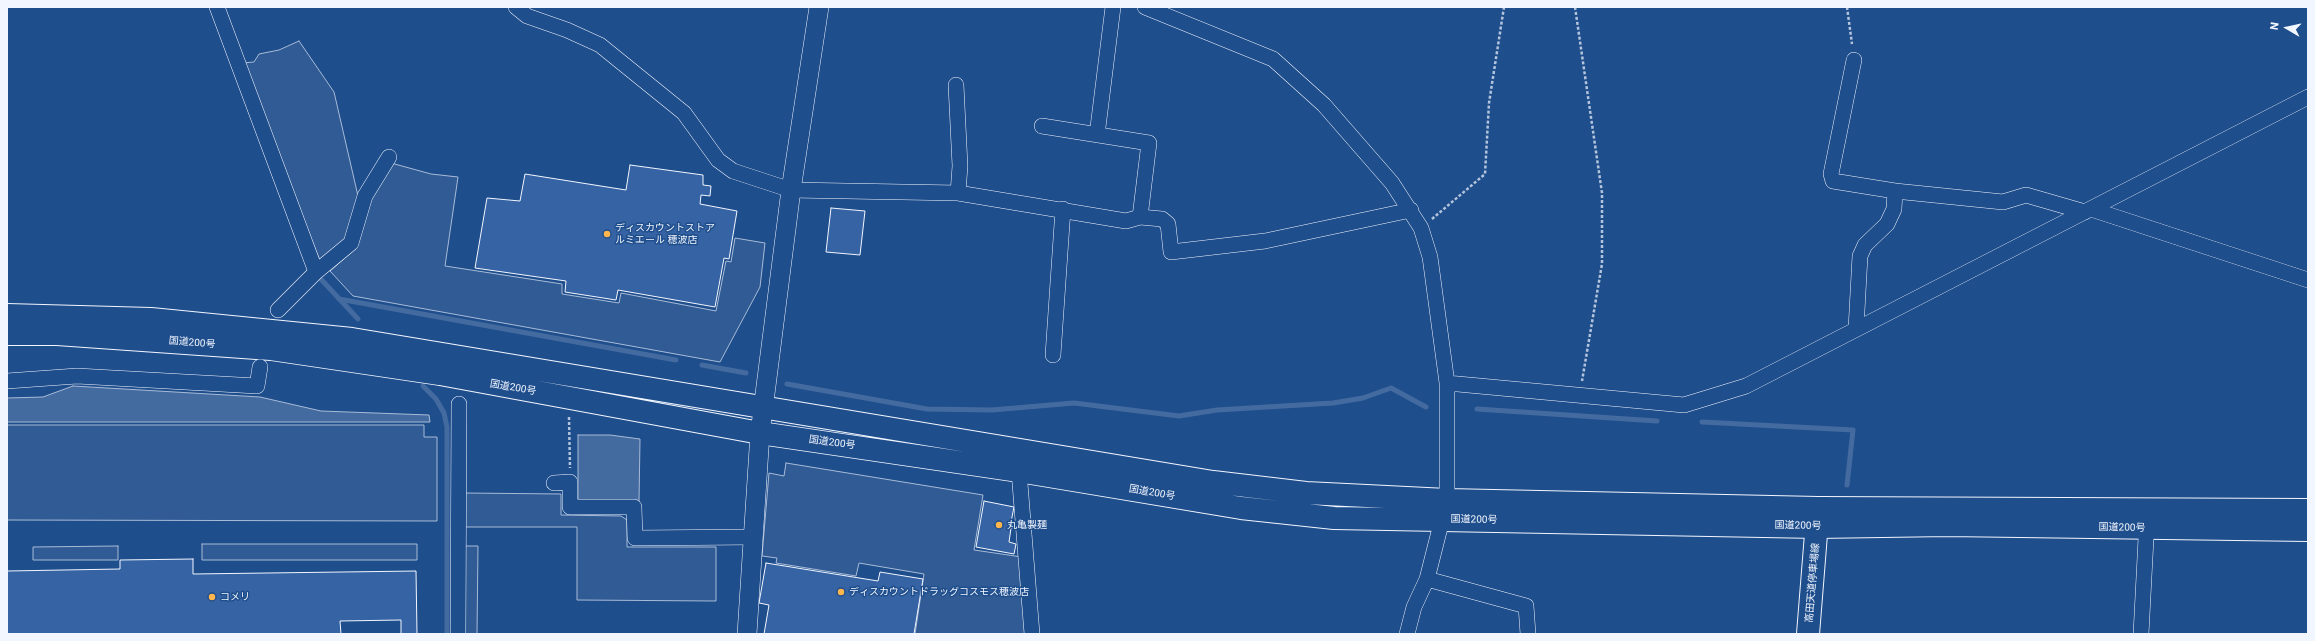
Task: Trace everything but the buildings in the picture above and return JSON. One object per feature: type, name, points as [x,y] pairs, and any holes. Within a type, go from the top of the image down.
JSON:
[{"type":"main road","name":"国道200号","points":[[7,315],[150,319],[352,339],[763,408],[1020,460]]},
{"type":"main road","name":"国道200号","points":[[7,334],[65,334],[271,349],[440,374],[760,433],[1306,492],[1445,510],[1818,517],[2147,518],[2308,510]]},
{"type":"main road","name":"高田天道停車場線","points":[[1808,634],[1818,517]]},
{"type":"main road","name":"国道200号","points":[[2147,518],[2308,530]]},
{"type":"street","points":[[217,7],[316,272]]},
{"type":"street","points":[[516,7],[527,16],[567,30],[600,45],[684,113],[718,160],[733,171],[791,190],[958,193],[1063,209],[1126,221],[1140,217],[1162,219],[1168,224],[1171,252],[1265,241],[1411,210]]},
{"type":"street","points":[[747,634],[760,433],[791,190],[819,7]]},
{"type":"street","points":[[1097,135],[1113,7]]},
{"type":"street","points":[[1145,7],[1273,59],[1324,105],[1392,183],[1411,210],[1421,228],[1430,257],[1447,383],[1445,510],[1427,579],[1414,607],[1407,634]]},
{"type":"street","points":[[1854,60],[1832,174],[1833,181],[1896,191],[2003,202],[2026,195],[2088,210],[2308,280]]},
{"type":"street","points":[[956,86],[960,166],[958,193]]},
{"type":"street","points":[[1447,383],[1684,405],[1746,386],[2308,97]]},
{"type":"street","points":[[1042,126],[1150,143],[1140,217]]},
{"type":"street","points":[[278,310],[316,272],[351,243],[365,196],[389,157]]},
{"type":"street","points":[[1856,329],[1860,256],[1865,245],[1887,224],[1894,209],[1896,191]]},
{"type":"street","points":[[1053,355],[1063,209]]},
{"type":"street","points":[[7,381],[77,376],[257,386],[260,366]]},
{"type":"street","points":[[458,634],[459,404]]},
{"type":"street","points":[[1020,460],[1032,634]]},
{"type":"street","points":[[554,483],[570,482],[570,507],[634,507],[635,538],[753,537]]},
{"type":"street","points":[[2141,634],[2147,518]]},
{"type":"street","points":[[1427,579],[1526,606],[1528,634]]},
{"type":"path","points":[[1421,228],[1485,174],[1489,103],[1504,7]]},
{"type":"path","points":[[1575,7],[1602,193],[1602,264],[1580,396]]},
{"type":"path","points":[[1847,7],[1854,60]]},
{"type":"path","points":[[569,412],[570,482]]},
{"type":"shaded area","points":[[299,41],[334,92],[358,196],[345,239],[320,261],[242,63],[254,62],[259,54],[279,50]]},
{"type":"shaded area","points":[[391,163],[431,174],[458,177],[445,266],[562,284],[562,294],[619,303],[621,293],[716,311],[726,261],[731,262],[735,238],[765,243],[760,287],[720,362],[353,296],[330,271],[354,250],[366,206]]},
{"type":"shaded area","points":[[73,386],[260,397],[321,411],[429,415],[430,422],[7,422],[7,398],[43,397]]},
{"type":"shaded area","points":[[7,425],[424,425],[424,437],[437,437],[437,521],[7,520]]},
{"type":"shaded area","points":[[578,435],[610,435],[640,439],[639,502],[578,502]]},
{"type":"shaded area","points":[[786,463],[983,495],[974,550],[1022,557],[1025,634],[915,634],[924,574],[859,563],[856,576],[776,563],[777,558],[762,556],[769,473],[784,476]]},
{"type":"shaded area","points":[[463,493],[561,494],[561,515],[621,516],[627,520],[627,547],[716,547],[716,601],[577,600],[577,527],[463,527]]},
{"type":"shaded area","points":[[202,544],[417,544],[417,560],[202,560]]},
{"type":"shaded area","points":[[118,546],[118,560],[33,560],[33,547]]},
{"type":"shaded area","points":[[464,546],[478,546],[477,634],[463,634]]},
{"type":"waterway","points":[[318,276],[358,319]]},
{"type":"waterway","points":[[339,299],[676,360]]},
{"type":"waterway","points":[[702,365],[746,373]]},
{"type":"waterway","points":[[787,384],[927,409],[992,410],[1074,403],[1179,416],[1217,410],[1333,403],[1363,398],[1391,388],[1426,407]]},
{"type":"waterway","points":[[423,386],[436,399],[444,413],[447,427],[447,634]]},
{"type":"waterway","points":[[1477,409],[1657,421]]},
{"type":"waterway","points":[[1702,422],[1853,430],[1847,485]]},
{"type":"place","name":"ディスカウントストア ルミエール 穂波店","points":[[607,234]]},
{"type":"place","name":"丸亀製麺","points":[[999,525]]},
{"type":"place","name":"ディスカウントドラッグコスモス穂波店","points":[[841,592]]},
{"type":"place","name":"コメリ","points":[[212,597]]}]
